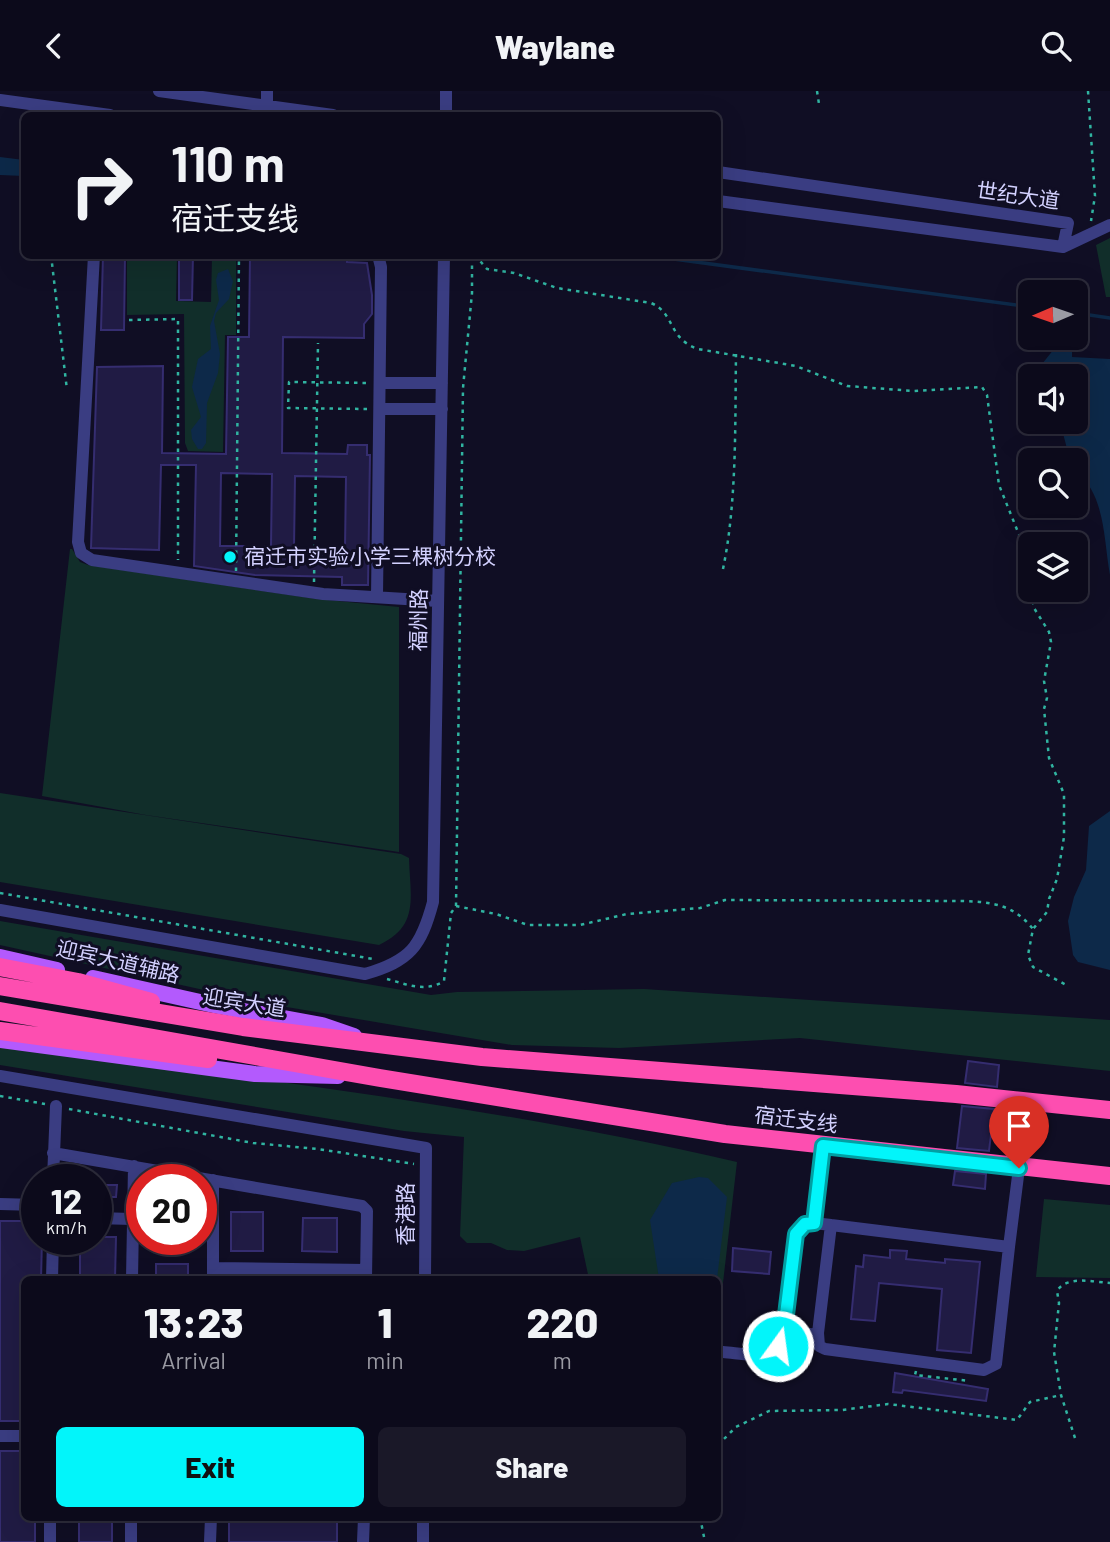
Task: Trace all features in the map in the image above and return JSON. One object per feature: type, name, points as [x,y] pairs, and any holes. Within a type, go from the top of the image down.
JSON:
[{"type":"highway","points":[[0,967],[78,982],[243,1027]]},
{"type":"highway","name":"迎宾大道","points":[[0,986],[243,1027],[482,1057]]},
{"type":"highway","points":[[0,1011],[380,1078]]},
{"type":"highway","points":[[0,1031],[114,1048],[380,1078]]},
{"type":"highway","name":"宿迁支线","points":[[482,1057],[930,1092],[1110,1110]]},
{"type":"highway","name":"宿迁支线","points":[[380,1078],[724,1134],[1110,1176]]},
{"type":"main road","name":"迎宾大道辅路","points":[[0,957],[218,1006],[322,1025],[390,1047]]},
{"type":"main road","points":[[0,1041],[255,1074],[380,1078]]},
{"type":"street","points":[[159,91],[311,112]]},
{"type":"street","points":[[267,91],[267,106]]},
{"type":"street","points":[[446,91],[446,112]]},
{"type":"street","points":[[0,100],[88,112]]},
{"type":"street","name":"世纪大道","points":[[721,171],[1068,223],[1063,247]]},
{"type":"street","points":[[721,201],[1063,247],[1110,225]]},
{"type":"street","points":[[94,259],[78,542],[81,553],[92,560],[236,583],[313,592],[438,601]]},
{"type":"street","points":[[377,597],[381,409],[379,259]]},
{"type":"street","name":"福州路","points":[[365,974],[403,960],[416,946],[426,928],[433,902],[444,259]]},
{"type":"street","points":[[381,383],[442,383]]},
{"type":"street","points":[[381,409],[442,409]]},
{"type":"street","points":[[0,910],[365,974]]},
{"type":"street","name":"香港路","points":[[0,1076],[426,1148],[425,1276]]},
{"type":"street","points":[[53,1164],[56,1106]]},
{"type":"street","points":[[814,1223],[823,1146]]},
{"type":"street","points":[[53,1153],[126,1166]]},
{"type":"street","points":[[831,1225],[818,1335],[820,1346],[825,1349],[984,1370],[992,1368],[996,1364],[1019,1168]]},
{"type":"street","points":[[213,1255],[213,1274],[366,1275],[367,1211],[362,1206],[217,1181]]},
{"type":"street","points":[[0,1205],[21,1205]]},
{"type":"street","points":[[723,1352],[763,1356],[778,1346],[784,1331],[796,1234],[805,1224],[1009,1247]]},
{"type":"street","points":[[52,1255],[52,1276]]},
{"type":"street","points":[[132,1255],[132,1276]]},
{"type":"street","points":[[784,1331],[818,1335]]},
{"type":"street","points":[[0,1436],[21,1436]]},
{"type":"street","points":[[50,1521],[50,1542]]},
{"type":"street","points":[[131,1521],[131,1542]]},
{"type":"street","points":[[210,1542],[211,1521]]},
{"type":"street","points":[[363,1521],[363,1542]]},
{"type":"street","points":[[423,1521],[423,1542]]},
{"type":"path","points":[[817,91],[819,104]]},
{"type":"path","points":[[1088,91],[1095,197],[1089,235]]},
{"type":"path","points":[[51,259],[67,390]]},
{"type":"path","points":[[236,583],[239,259]]},
{"type":"path","points":[[365,974],[422,988],[436,986],[444,981],[451,913],[456,906],[463,388],[474,259]]},
{"type":"path","points":[[478,259],[487,269],[514,273],[556,288],[652,303],[661,307],[677,337],[685,344],[796,366],[847,386],[914,391],[982,387],[987,395],[999,485],[1022,542],[1034,608],[1049,632],[1051,642],[1044,681],[1047,698],[1044,709],[1049,758],[1064,794],[1064,837],[1057,879],[1046,912],[1032,929],[1028,955],[1033,967],[1068,986]]},
{"type":"path","points":[[129,320],[178,319],[178,574]]},
{"type":"path","points":[[313,592],[318,343]]},
{"type":"path","points":[[723,569],[732,499],[736,354]]},
{"type":"path","points":[[381,383],[289,382],[288,408],[381,409]]},
{"type":"path","points":[[0,893],[377,959]]},
{"type":"path","points":[[456,906],[528,925],[580,925],[628,914],[700,908],[725,900],[963,901],[988,902],[1010,907],[1023,917],[1032,929]]},
{"type":"path","points":[[0,1097],[253,1143],[318,1149],[426,1166]]},
{"type":"path","points":[[1075,1438],[1061,1395],[1054,1353],[1059,1303],[1057,1291],[1060,1286],[1073,1280],[1110,1283]]},
{"type":"path","points":[[721,1442],[736,1427],[769,1411],[842,1410],[888,1404],[1017,1420],[1030,1402],[1061,1395]]},
{"type":"path","points":[[701,1521],[705,1542]]},
{"type":"green space","points":[[1110,238],[1110,297],[1106,297],[1096,245]]},
{"type":"green space","points":[[127,259],[177,259],[176,301],[211,302],[212,259],[236,259],[236,335],[225,335],[223,452],[188,451],[185,443],[184,314],[127,315]]},
{"type":"green space","points":[[70,549],[80,562],[88,565],[317,599],[399,607],[399,852],[146,815],[42,796]]},
{"type":"green space","points":[[0,793],[401,854],[409,858],[410,909],[401,929],[379,945],[0,882]]},
{"type":"green space","points":[[0,921],[431,995],[457,992],[644,989],[1110,1020],[1110,1071],[800,1038],[619,1048],[512,1045],[263,1003],[0,945]]},
{"type":"green space","points":[[0,1044],[462,1109],[646,1142],[737,1162],[721,1300],[721,1276],[588,1276],[580,1237],[524,1251],[507,1250],[491,1243],[467,1243],[460,1236],[464,1137],[404,1131],[0,1065]]},
{"type":"green space","points":[[1044,1199],[1110,1205],[1110,1278],[1036,1277]]},
{"type":"water","points":[[0,157],[21,160],[21,176],[0,175]]},
{"type":"water","points":[[228,269],[233,281],[229,299],[216,313],[214,321],[220,354],[218,373],[207,403],[206,443],[202,449],[198,449],[192,439],[191,430],[201,417],[192,387],[198,359],[211,349],[210,326],[219,300],[216,280],[218,273]]},
{"type":"water","points":[[1053,350],[1072,350],[1072,357],[1110,359],[1110,575],[1099,509],[1088,485],[1088,448],[1067,448],[1063,434],[1088,434],[1088,364],[1042,364]]},
{"type":"water","points":[[1110,811],[1110,970],[1078,962],[1073,955],[1068,921],[1074,897],[1086,870],[1089,826]]},
{"type":"water","points":[[699,1177],[708,1178],[727,1197],[717,1276],[659,1276],[650,1220],[672,1183]]},
{"type":"building","points":[[103,259],[125,259],[124,330],[101,330]]},
{"type":"building","points":[[179,259],[193,259],[192,300],[179,300]]},
{"type":"building","points":[[250,259],[347,259],[347,262],[367,263],[372,314],[364,324],[364,338],[283,337],[282,453],[347,454],[348,445],[367,445],[367,455],[370,455],[368,585],[342,585],[342,577],[255,575],[194,566],[196,465],[161,465],[159,550],[91,548],[97,367],[163,366],[162,453],[226,454],[228,337],[249,337]],"holes":[[[221,473],[272,474],[271,546],[220,546]],[[295,476],[346,477],[345,549],[294,548]]]},
{"type":"building","points":[[968,1061],[999,1065],[997,1087],[965,1083]]},
{"type":"building","points":[[962,1106],[994,1109],[989,1151],[957,1148]]},
{"type":"building","points":[[955,1171],[986,1174],[985,1189],[953,1185]]},
{"type":"building","points":[[112,1185],[117,1185],[116,1197],[112,1197]]},
{"type":"building","points":[[231,1212],[263,1212],[263,1251],[231,1251]]},
{"type":"building","points":[[303,1218],[337,1218],[337,1252],[302,1251]]},
{"type":"building","points":[[0,1221],[21,1221],[21,1255],[42,1255],[41,1276],[21,1276],[21,1421],[0,1421]]},
{"type":"building","points":[[112,1237],[116,1237],[115,1276],[80,1276],[80,1255],[112,1255]]},
{"type":"building","points":[[733,1248],[771,1252],[769,1274],[732,1271]]},
{"type":"building","points":[[890,1250],[907,1251],[906,1259],[945,1263],[945,1259],[980,1262],[971,1353],[937,1350],[942,1289],[879,1283],[875,1321],[851,1319],[856,1266],[863,1267],[864,1255],[890,1258]]},
{"type":"building","points":[[156,1264],[188,1264],[188,1276],[156,1276]]},
{"type":"building","points":[[895,1373],[988,1389],[986,1401],[903,1390],[902,1393],[893,1392]]},
{"type":"building","points":[[0,1451],[21,1451],[21,1521],[35,1521],[35,1542],[0,1542]]},
{"type":"building","points":[[79,1521],[112,1521],[112,1542],[79,1542]]},
{"type":"building","points":[[229,1521],[337,1521],[337,1542],[229,1542]]},
{"type":"waterway","points":[[674,259],[1018,305]]},
{"type":"waterway","points":[[1088,315],[1110,318]]},
{"type":"place","name":"宿迁市实验小学三棵树分校","points":[[230,557]]},
{"type":"route","points":[[778,1346],[784,1331],[796,1234],[805,1224],[814,1223],[823,1146],[1019,1168]]}]
